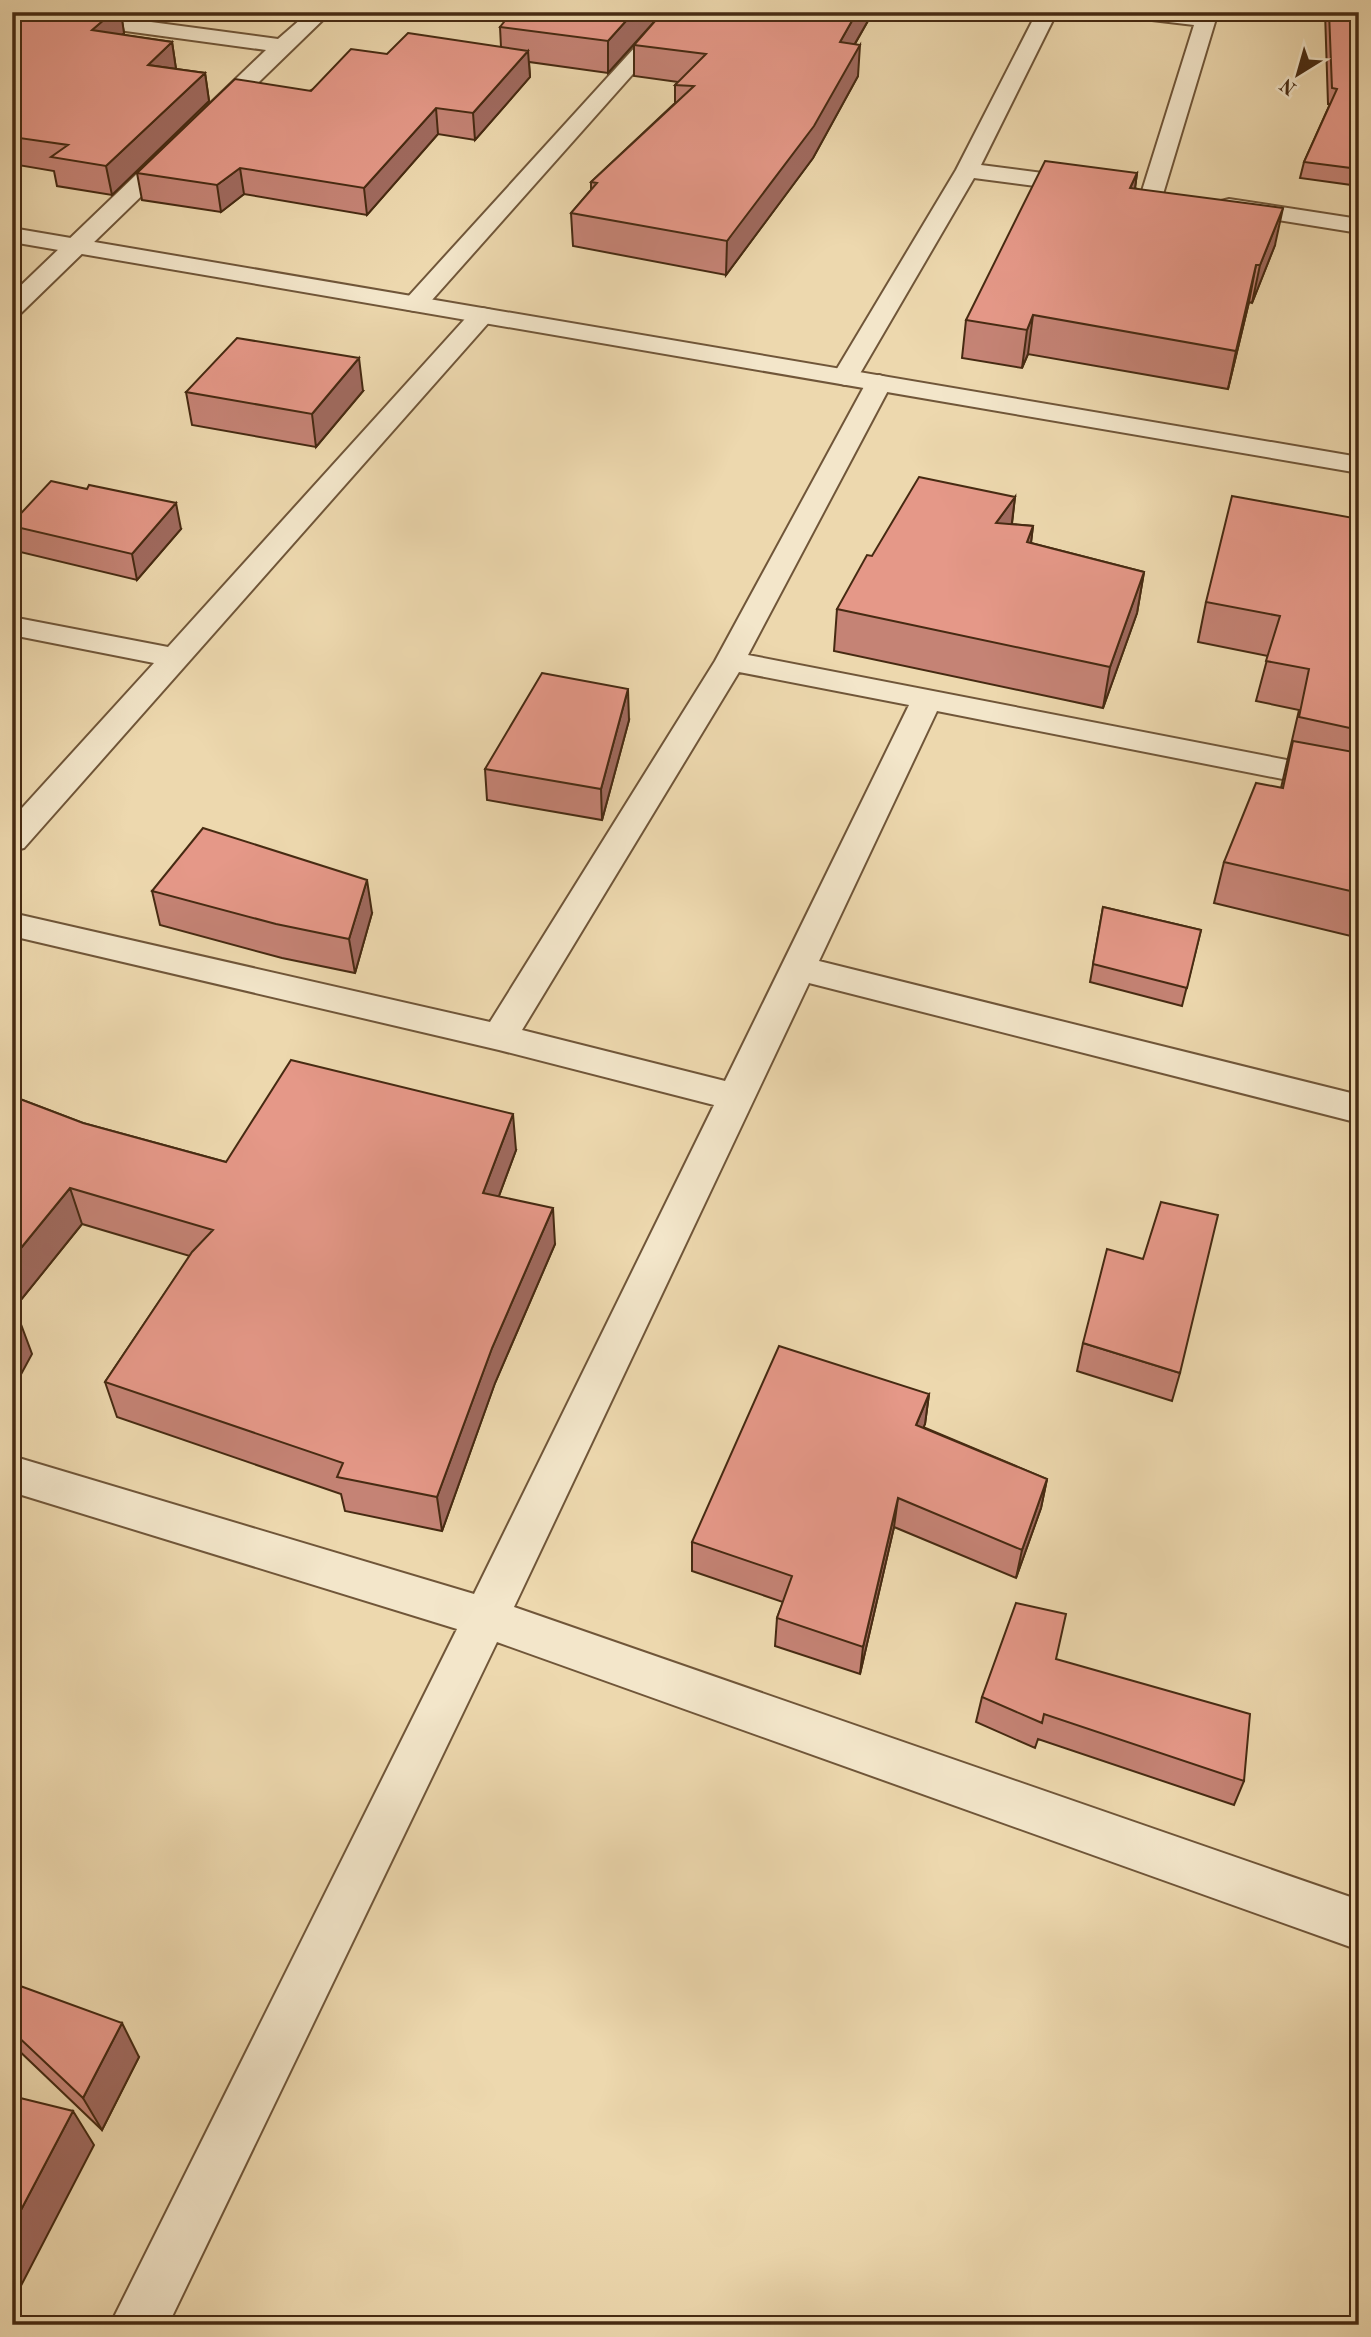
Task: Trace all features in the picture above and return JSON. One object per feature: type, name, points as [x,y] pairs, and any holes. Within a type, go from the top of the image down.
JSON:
[{"type":"street","points":[[33,12],[282,46]]},
{"type":"street","points":[[12,309],[282,46],[321,12]]},
{"type":"street","points":[[415,304],[678,12]]},
{"type":"street","points":[[845,377],[967,170],[1047,12]]},
{"type":"street","points":[[1135,12],[1206,16],[1152,194]]},
{"type":"street","points":[[967,170],[1180,198]]},
{"type":"street","points":[[1207,203],[1359,226]]},
{"type":"street","points":[[12,235],[1359,465]]},
{"type":"street","points":[[12,841],[481,316]]},
{"type":"street","points":[[499,1037],[730,661],[879,383]]},
{"type":"street","points":[[12,626],[175,658]]},
{"type":"street","points":[[730,661],[926,702],[1359,784]]},
{"type":"street","points":[[138,2325],[486,1618],[926,702]]},
{"type":"street","points":[[12,924],[499,1037],[736,1097]]},
{"type":"street","points":[[798,968],[1359,1109]]},
{"type":"street","points":[[12,1474],[486,1618],[1359,1925]]},
{"type":"building","points":[[12,12],[113,12],[92,30],[172,42],[148,65],[205,73],[106,166],[51,157],[68,145],[12,137]]},
{"type":"building","points":[[512,12],[634,12],[608,41],[500,27]]},
{"type":"building","points":[[663,12],[857,12],[840,42],[860,45],[814,126],[727,241],[571,213],[597,183],[591,182],[694,86],[675,85],[706,54],[634,45]]},
{"type":"building","points":[[1329,12],[1359,12],[1359,169],[1304,162],[1337,89],[1332,88]]},
{"type":"building","points":[[408,33],[528,51],[473,113],[436,108],[364,188],[240,168],[217,185],[137,173],[235,79],[311,91],[351,49],[387,54]]},
{"type":"building","points":[[1045,161],[1137,173],[1130,188],[1283,208],[1260,265],[1256,265],[1236,351],[1033,315],[1027,330],[966,320]]},
{"type":"building","points":[[237,338],[359,358],[312,414],[186,392]]},
{"type":"building","points":[[919,477],[1015,497],[996,523],[1033,526],[1027,542],[1144,572],[1110,667],[837,609],[867,555],[872,556]]},
{"type":"building","points":[[51,481],[87,489],[89,485],[176,503],[132,554],[12,526]]},
{"type":"building","points":[[1232,496],[1359,519],[1359,730],[1299,717],[1309,669],[1266,661],[1280,616],[1206,602]]},
{"type":"building","points":[[542,673],[628,689],[601,789],[485,769]]},
{"type":"building","points":[[1293,741],[1359,753],[1359,893],[1224,862],[1256,783],[1283,788]]},
{"type":"building","points":[[203,828],[367,880],[349,939],[276,924],[152,891]]},
{"type":"building","points":[[1103,907],[1201,930],[1187,988],[1093,964]]},
{"type":"building","points":[[291,1060],[513,1114],[483,1193],[553,1208],[492,1348],[437,1497],[337,1477],[343,1463],[105,1382],[192,1252],[213,1230],[70,1188],[12,1259],[12,1096],[83,1123],[226,1162]]},
{"type":"building","points":[[1161,1202],[1218,1215],[1180,1373],[1083,1343],[1107,1249],[1143,1259]]},
{"type":"building","points":[[12,1317],[19,1319],[12,1331]]},
{"type":"building","points":[[779,1346],[929,1394],[916,1425],[1047,1479],[1022,1550],[898,1498],[863,1647],[777,1618],[792,1576],[692,1542]]},
{"type":"building","points":[[1016,1603],[1066,1614],[1056,1659],[1250,1714],[1244,1781],[1044,1714],[1042,1723],[982,1697]]},
{"type":"building","points":[[12,1983],[122,2023],[83,2098],[12,2031]]},
{"type":"building","points":[[12,2096],[73,2111],[12,2227]]},
{"type":"building","points":[[1033,2318],[1050,2325],[1031,2325]]}]
